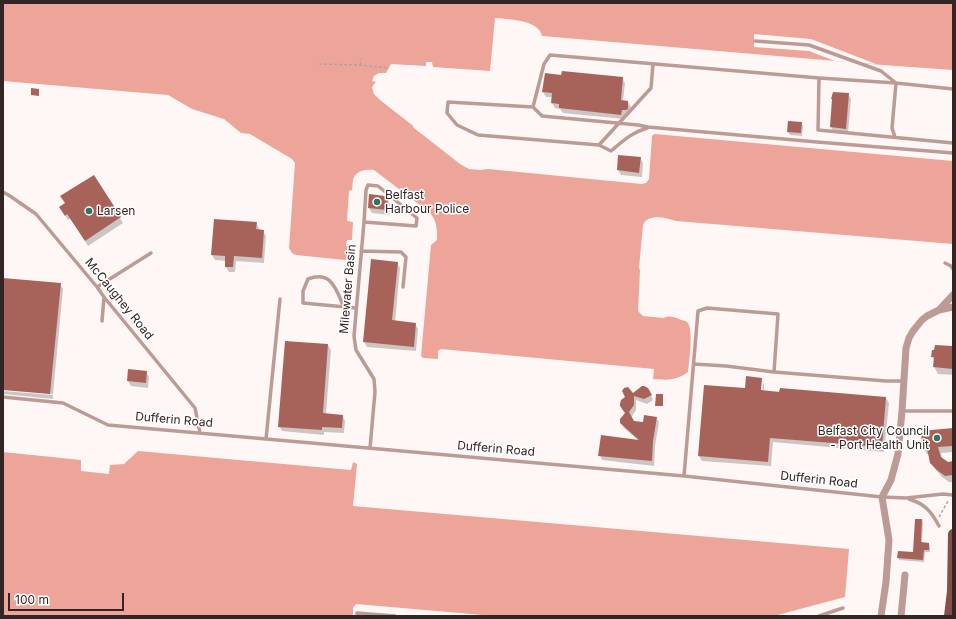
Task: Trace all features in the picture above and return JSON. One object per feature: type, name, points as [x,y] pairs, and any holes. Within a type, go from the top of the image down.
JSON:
[{"type":"main road","points":[[949,616],[952,591],[953,534]]},
{"type":"street","points":[[939,310],[953,295]]},
{"type":"street","points":[[881,616],[886,582],[889,540],[882,497],[891,480],[898,454],[906,348],[912,331],[922,320],[939,310],[953,307]]},
{"type":"street","points":[[901,616],[906,574]]},
{"type":"lane","points":[[755,41],[809,46],[881,71],[896,83]]},
{"type":"lane","points":[[532,107],[544,64],[550,55],[953,89]]},
{"type":"lane","points":[[599,145],[651,88],[654,64]]},
{"type":"lane","points":[[819,78],[818,130],[953,143]]},
{"type":"lane","points":[[895,137],[892,128],[896,83]]},
{"type":"lane","points":[[648,127],[636,131],[611,151],[599,145],[478,135],[457,125],[447,113],[448,102],[532,107],[542,116],[618,124],[953,153]]},
{"type":"lane","name":"Milewater Basin","points":[[364,222],[416,226],[417,218],[378,186],[368,184],[366,190],[354,336],[356,350],[374,380],[375,392],[370,448]]},
{"type":"lane","name":"McCaughey Road","points":[[3,192],[36,214],[97,287],[195,408],[200,433]]},
{"type":"lane","points":[[361,251],[401,252],[406,257],[403,288]]},
{"type":"lane","points":[[97,287],[150,253]]},
{"type":"lane","points":[[945,263],[953,269]]},
{"type":"lane","points":[[344,307],[336,288],[330,280],[322,277],[308,278],[303,291],[303,303],[344,307],[356,308]]},
{"type":"lane","points":[[102,321],[104,297]]},
{"type":"lane","points":[[266,438],[280,299]]},
{"type":"lane","points":[[684,476],[698,311],[707,308],[778,314],[774,372]]},
{"type":"lane","points":[[694,364],[774,372],[886,381],[904,381]]},
{"type":"lane","name":"Dufferin Road","points":[[3,397],[63,403],[108,425],[684,476],[882,497],[906,498]]},
{"type":"lane","points":[[902,411],[953,411]]},
{"type":"lane","points":[[906,498],[943,494],[953,495]]},
{"type":"lane","points":[[906,498],[923,504],[930,511],[939,526]]},
{"type":"lane","points":[[819,616],[843,608]]},
{"type":"lane","points":[[357,616],[357,613],[394,616]]},
{"type":"path","points":[[360,65],[361,59]]},
{"type":"path","points":[[319,64],[360,65],[389,68]]},
{"type":"path","points":[[939,517],[948,501]]},
{"type":"shaded area","points":[[3,3],[953,3],[953,70],[542,36],[541,32],[531,24],[495,18],[490,71],[433,67],[432,62],[426,62],[426,66],[391,64],[386,73],[379,73],[374,76],[372,81],[376,82],[372,87],[374,94],[380,100],[460,164],[469,169],[488,169],[642,184],[646,183],[649,179],[652,136],[655,134],[953,161],[953,244],[676,221],[658,217],[653,218],[645,221],[643,225],[639,268],[638,311],[643,316],[664,318],[672,317],[687,322],[690,331],[690,346],[688,372],[684,375],[672,379],[653,379],[654,369],[441,349],[438,351],[438,359],[423,358],[421,356],[431,245],[437,240],[437,228],[435,221],[429,212],[374,170],[363,170],[354,177],[352,190],[349,191],[347,221],[353,222],[352,240],[347,240],[346,246],[351,247],[350,256],[345,260],[296,255],[292,253],[289,248],[295,163],[292,159],[250,134],[241,133],[224,119],[192,109],[168,95],[3,81]]},
{"type":"shaded area","points":[[138,451],[351,470],[353,462],[357,464],[353,506],[849,549],[845,597],[774,616],[494,616],[356,604],[353,608],[353,616],[3,616],[3,452],[81,460],[81,471],[109,474],[110,465],[124,464]]},
{"type":"pier","points":[[754,34],[811,39],[876,64],[835,61],[809,51],[754,47]]},
{"type":"building","points":[[562,71],[623,77],[621,100],[628,101],[628,109],[622,110],[621,115],[559,108],[559,104],[551,103],[552,93],[542,92],[545,73],[561,75]]},
{"type":"building","points":[[31,88],[39,89],[39,96],[31,95]]},
{"type":"building","points":[[833,92],[849,93],[846,129],[830,127],[831,99]]},
{"type":"building","points":[[788,121],[802,122],[801,133],[787,132]]},
{"type":"building","points":[[618,155],[641,157],[639,173],[617,170]]},
{"type":"building","name":"Larsen","points":[[94,175],[121,217],[85,241],[67,214],[65,216],[59,207],[65,203],[60,196]]},
{"type":"building","name":"Belfast Harbour Police","points":[[369,194],[385,196],[388,198],[387,210],[368,208]]},
{"type":"building","points":[[214,219],[257,222],[256,229],[264,230],[262,258],[234,256],[233,267],[225,267],[225,256],[211,255]]},
{"type":"building","points":[[371,259],[398,262],[392,320],[416,323],[414,347],[363,342]]},
{"type":"building","points":[[3,278],[61,283],[50,394],[3,390]]},
{"type":"building","points":[[285,341],[328,344],[323,413],[343,415],[342,428],[322,427],[322,430],[278,427]]},
{"type":"building","points":[[935,345],[953,346],[953,369],[933,367],[934,357],[931,357],[932,350],[934,350]]},
{"type":"building","points":[[128,369],[147,371],[146,383],[127,381]]},
{"type":"building","points":[[746,376],[762,378],[761,390],[779,392],[780,388],[886,397],[882,447],[770,438],[768,462],[698,456],[704,385],[745,388]]},
{"type":"building","points":[[642,386],[648,388],[652,395],[644,399],[634,396],[634,405],[629,412],[634,421],[643,422],[644,415],[657,417],[653,441],[652,461],[598,456],[601,435],[639,440],[620,423],[620,419],[625,413],[620,404],[621,400],[625,397],[622,391],[624,388],[628,387],[633,393]]},
{"type":"building","points":[[656,394],[663,394],[663,406],[655,406]]},
{"type":"building","points":[[953,428],[953,446],[938,447],[941,457],[948,462],[953,461],[953,475],[945,476],[930,463],[927,448],[922,448],[921,431]]},
{"type":"building","points":[[915,519],[922,519],[921,542],[929,543],[929,550],[924,550],[923,560],[897,558],[898,551],[913,552]]},
{"type":"place","name":"Belfast Harbour Police","points":[[377,202]]},
{"type":"place","name":"Larsen","points":[[89,211]]},
{"type":"place","name":"Belfast City Council - Port Health Unit","points":[[937,438]]}]
